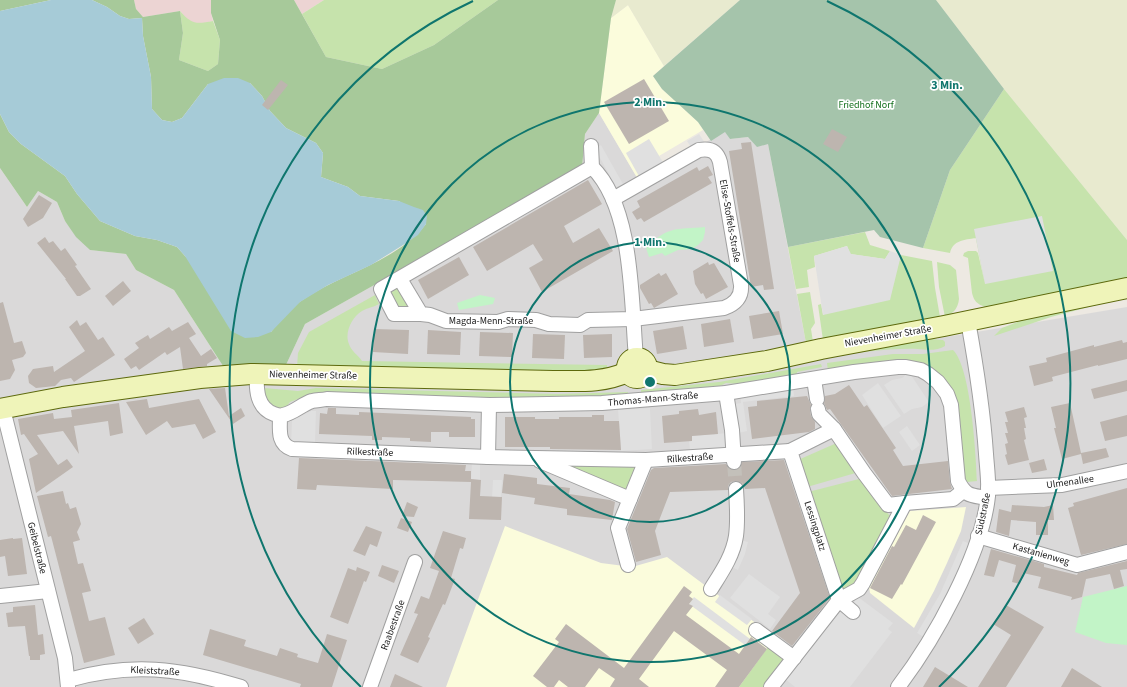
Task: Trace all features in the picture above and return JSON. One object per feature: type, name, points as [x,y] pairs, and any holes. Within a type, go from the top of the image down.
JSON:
[{"type":"main road","name":"Nievenheimer Straße","points":[[1,409],[63,397],[192,379],[257,374],[554,381],[603,380],[615,377],[637,367],[663,374],[675,375],[767,361],[1127,288]]},
{"type":"street","points":[[591,146],[592,167],[598,173],[613,199],[623,231],[627,252],[637,367]]},
{"type":"street","name":"Elise-Stoffels-Straße","points":[[613,199],[699,150],[713,150],[718,156],[741,285],[739,296],[733,303],[724,308],[633,319]]},
{"type":"street","points":[[421,314],[400,278],[592,167]]},
{"type":"street","name":"Magda-Menn-Straße","points":[[400,278],[381,289],[394,314],[430,315],[446,321],[498,322],[508,319],[536,320],[549,324],[580,325],[588,320],[633,319]]},
{"type":"street","name":"Südstraße","points":[[898,687],[939,624],[966,570],[978,536],[988,493],[983,417],[968,321]]},
{"type":"street","name":"Thomas-Mann-Straße","points":[[280,416],[289,414],[311,401],[327,399],[489,405],[602,403],[726,393],[898,367],[921,370],[932,376],[941,386],[950,402],[958,495]]},
{"type":"street","points":[[257,374],[256,386],[259,400],[268,411],[280,416]]},
{"type":"street","points":[[814,379],[819,414],[834,429],[888,505],[958,495],[988,493]]},
{"type":"street","points":[[726,393],[732,430],[734,458],[753,454],[790,451],[834,429]]},
{"type":"street","points":[[483,457],[489,405]]},
{"type":"street","name":"Geibelstraße","points":[[1,409],[65,658],[68,684]]},
{"type":"street","name":"Rilkestraße","points":[[280,416],[280,438],[287,448],[296,450],[504,458],[646,460],[734,458]]},
{"type":"street","name":"Lessingplatz","points":[[790,451],[839,600]]},
{"type":"street","name":"Rilkestraße","points":[[533,458],[630,499]]},
{"type":"street","points":[[628,565],[618,528],[646,460]]},
{"type":"street","name":"Ulmenallee","points":[[988,493],[1062,485],[1127,471]]},
{"type":"street","points":[[711,589],[725,566],[734,542],[737,520],[736,489]]},
{"type":"street","points":[[771,687],[839,600],[858,589],[905,503]]},
{"type":"street","name":"Kastanienweg","points":[[978,536],[1077,565],[1127,552]]},
{"type":"street","name":"Raabestraße","points":[[370,687],[415,562]]},
{"type":"street","points":[[0,596],[48,591]]},
{"type":"street","points":[[839,600],[854,612]]},
{"type":"street","points":[[756,630],[794,658]]},
{"type":"street","name":"Kleiststraße","points":[[68,684],[99,673],[123,669],[156,669],[198,675],[241,687]]},
{"type":"shaded area","points":[[134,0],[211,0],[211,13],[213,21],[201,24],[193,23],[180,11],[143,17],[136,9]]},
{"type":"shaded area","points":[[294,0],[324,0],[302,14]]},
{"type":"shaded area","points":[[616,0],[740,0],[664,66],[628,5],[611,18]]},
{"type":"shaded area","points":[[936,0],[1127,0],[1127,240],[1004,89]]},
{"type":"shaded area","points":[[628,5],[664,66],[653,76],[662,89],[698,122],[703,130],[659,156],[665,167],[639,181],[599,113],[611,18]]},
{"type":"shaded area","points":[[599,113],[639,181],[725,131],[730,139],[748,137],[768,144],[806,343],[826,357],[1127,307],[1127,687],[0,687],[0,168],[27,207],[38,191],[57,202],[65,221],[90,250],[126,254],[136,270],[174,290],[225,369],[285,367],[305,324],[582,168],[585,134]]},
{"type":"shaded area","points":[[699,134],[705,143],[693,150],[687,141]]},
{"type":"shaded area","points":[[649,139],[664,164],[640,178],[626,153]]},
{"type":"shaded area","points":[[601,145],[623,184],[616,187],[595,149]]},
{"type":"shaded area","points":[[1042,216],[1053,271],[985,284],[974,229]]},
{"type":"shaded area","points":[[847,246],[851,254],[885,259],[890,251],[901,255],[890,300],[823,315],[814,256]]},
{"type":"shaded area","points":[[909,372],[929,402],[922,407],[912,409],[904,414],[884,385],[892,380],[902,378]]},
{"type":"shaded area","points":[[878,383],[901,416],[883,428],[862,395]]},
{"type":"shaded area","points":[[793,387],[794,396],[743,402],[747,431],[738,433],[735,404],[741,403],[740,393]]},
{"type":"shaded area","points":[[650,408],[652,449],[621,451],[618,410]]},
{"type":"shaded area","points":[[311,411],[316,411],[315,445],[291,444],[292,420]]},
{"type":"shaded area","points":[[907,426],[920,445],[912,451],[899,432]]},
{"type":"shaded area","points":[[728,433],[729,447],[690,450],[689,441],[692,441],[692,436]]},
{"type":"shaded area","points":[[472,462],[480,463],[480,480],[471,479]]},
{"type":"shaded area","points":[[493,480],[502,480],[501,497],[492,497]]},
{"type":"shaded area","points":[[966,507],[961,531],[934,591],[914,628],[870,593],[869,587],[910,511]]},
{"type":"shaded area","points":[[505,526],[601,563],[632,567],[667,557],[793,651],[766,687],[446,687]]},
{"type":"shaded area","points":[[739,540],[748,542],[745,554],[738,570],[730,566]]},
{"type":"shaded area","points":[[963,541],[970,544],[946,598],[924,637],[917,633],[940,594]]},
{"type":"shaded area","points":[[749,574],[780,597],[768,614],[776,620],[770,629],[730,598]]},
{"type":"shaded area","points":[[720,595],[752,619],[747,625],[715,602]]},
{"type":"shaded area","points":[[694,597],[750,639],[745,645],[689,604]]},
{"type":"shaded area","points":[[858,597],[893,623],[888,629],[892,632],[850,687],[795,687],[785,679],[840,607],[846,612]]},
{"type":"green space","points":[[0,0],[51,0],[0,11]]},
{"type":"green space","points":[[92,0],[134,0],[136,9],[143,17],[180,11],[183,33],[179,60],[208,71],[218,64],[220,40],[211,13],[211,0],[294,0],[326,57],[382,69],[434,45],[498,0],[616,0],[611,18],[599,113],[585,134],[582,168],[305,324],[285,367],[225,369],[174,290],[136,270],[126,254],[90,250],[76,237],[65,221],[57,202],[38,191],[27,207],[0,168],[0,114],[9,132],[21,144],[65,176],[77,194],[100,221],[135,236],[157,240],[177,247],[185,256],[271,332],[281,319],[301,301],[317,291],[367,267],[399,249],[426,224],[399,201],[360,196],[348,187],[321,177],[323,153],[316,143],[286,128],[270,111],[262,96],[250,83],[208,84],[182,118],[172,122],[162,120],[152,109],[151,77],[143,36],[142,18],[129,19],[120,16],[107,7]]},
{"type":"green space","points":[[324,0],[498,0],[434,45],[382,69],[326,57],[302,14]]},
{"type":"green space","name":"Friedhof Norf","points":[[740,0],[936,0],[1004,89],[950,170],[923,248],[880,237],[874,230],[788,247],[768,144],[757,147],[748,137],[730,139],[725,132],[711,141],[698,122],[662,89],[653,76]]},
{"type":"green space","points":[[180,11],[191,21],[203,23],[213,21],[220,40],[218,64],[208,71],[179,60],[183,33]]},
{"type":"green space","points":[[1004,89],[1127,240],[1127,282],[985,307],[976,302],[974,298],[972,293],[968,258],[963,256],[964,253],[968,251],[976,251],[978,253],[985,284],[976,238],[963,240],[956,243],[951,249],[950,253],[923,248],[950,170]]},
{"type":"green space","points":[[705,227],[703,240],[692,249],[678,250],[665,256],[662,253],[649,257],[646,248],[661,235],[673,230]]},
{"type":"green space","points":[[865,232],[870,245],[890,251],[885,259],[850,254],[847,246],[814,256],[815,267],[807,270],[809,287],[796,289],[788,247]]},
{"type":"green space","points":[[901,255],[932,261],[940,317],[823,340],[818,305],[821,304],[823,315],[896,271]]},
{"type":"green space","points":[[937,262],[950,265],[956,270],[959,299],[957,308],[945,317],[939,287]]},
{"type":"green space","points":[[397,287],[409,308],[398,309],[390,292]]},
{"type":"green space","points":[[810,292],[815,323],[811,329],[813,342],[806,343],[797,294]]},
{"type":"green space","points":[[375,295],[379,304],[358,314],[352,321],[348,330],[348,340],[350,346],[362,361],[607,365],[608,371],[587,375],[297,367],[298,353],[309,332]]},
{"type":"green space","points":[[480,295],[495,298],[493,304],[459,310],[457,303]]},
{"type":"green space","points":[[1119,299],[1051,317],[994,336],[1002,328],[1020,321]]},
{"type":"green space","points":[[932,339],[943,340],[945,342],[945,346],[942,348],[928,350],[883,350],[826,358],[826,357]]},
{"type":"green space","points":[[953,350],[959,359],[968,392],[974,433],[977,481],[967,482],[963,479],[962,460],[935,372],[828,371],[827,363],[893,354],[923,354]]},
{"type":"green space","points":[[821,364],[822,367],[797,372],[797,375],[738,384],[726,383],[718,387],[641,394],[641,390],[719,382]]},
{"type":"green space","points":[[264,388],[298,391],[316,388],[558,394],[628,392],[628,395],[602,397],[497,399],[487,397],[314,393],[290,402],[286,407],[278,410],[265,401]]},
{"type":"green space","points":[[839,442],[859,472],[807,487],[798,460]]},
{"type":"green space","points":[[570,463],[637,465],[626,490],[569,466]]},
{"type":"green space","points":[[859,479],[865,482],[889,515],[896,513],[855,589],[844,595],[808,492]]},
{"type":"green space","points":[[1127,586],[1127,645],[1106,643],[1075,632],[1083,597]]},
{"type":"green space","points":[[768,647],[785,660],[766,687],[739,687]]},
{"type":"water","points":[[51,0],[92,0],[107,7],[120,16],[129,19],[142,18],[143,36],[151,77],[152,109],[162,120],[172,122],[182,118],[208,84],[224,78],[238,78],[250,83],[262,96],[270,111],[286,128],[316,143],[323,153],[321,177],[348,187],[360,196],[399,201],[423,210],[427,216],[426,224],[418,235],[371,265],[328,285],[300,302],[271,332],[258,337],[245,338],[231,331],[185,256],[177,247],[157,240],[135,236],[100,221],[77,194],[65,176],[21,144],[9,132],[0,114],[0,11]]},
{"type":"building","points":[[644,79],[669,121],[629,144],[604,102]]},
{"type":"building","points":[[281,80],[288,85],[268,110],[262,105]]},
{"type":"building","points":[[832,129],[847,137],[838,152],[823,144]]},
{"type":"building","points":[[751,142],[774,289],[764,290],[763,285],[751,287],[729,151],[742,149],[741,143]]},
{"type":"building","points":[[708,166],[713,175],[708,177],[712,183],[644,222],[641,218],[637,220],[632,212],[640,207],[637,201],[697,167],[699,171]]},
{"type":"building","points":[[588,180],[602,204],[564,226],[573,243],[599,228],[613,251],[542,292],[529,268],[543,260],[533,244],[487,271],[473,247]]},
{"type":"building","points":[[39,195],[52,203],[43,218],[28,227],[23,219]]},
{"type":"building","points":[[45,237],[49,243],[53,241],[61,251],[65,248],[91,289],[80,296],[77,296],[66,279],[37,243]]},
{"type":"building","points":[[459,257],[469,275],[428,299],[418,280]]},
{"type":"building","points":[[708,262],[709,265],[714,263],[728,287],[706,299],[695,284],[693,271]]},
{"type":"building","points":[[659,273],[661,276],[666,273],[678,294],[654,308],[651,303],[649,304],[640,288],[640,285]]},
{"type":"building","points":[[123,281],[131,291],[113,306],[105,296]]},
{"type":"building","points":[[3,302],[14,343],[22,341],[26,353],[23,357],[12,360],[15,370],[10,379],[0,381],[0,303]]},
{"type":"building","points":[[779,311],[783,334],[753,339],[749,316]]},
{"type":"building","points":[[730,319],[734,342],[704,347],[701,324]]},
{"type":"building","points":[[77,320],[80,326],[86,322],[98,340],[103,337],[115,355],[74,382],[71,378],[61,380],[55,386],[36,388],[29,383],[28,376],[33,369],[53,366],[54,372],[85,351],[69,327]]},
{"type":"building","points":[[188,322],[196,334],[189,338],[201,356],[211,349],[217,358],[207,364],[207,366],[183,369],[180,347],[167,355],[165,352],[139,370],[136,366],[131,369],[124,359],[139,348],[135,343],[148,335],[150,339],[169,327],[172,331]]},
{"type":"building","points":[[683,326],[687,349],[657,354],[653,331]]},
{"type":"building","points":[[374,329],[409,330],[408,354],[373,352]]},
{"type":"building","points":[[428,330],[461,332],[460,355],[427,354]]},
{"type":"building","points":[[480,332],[513,333],[512,357],[479,356]]},
{"type":"building","points":[[533,334],[565,335],[564,359],[532,358]]},
{"type":"building","points":[[612,334],[612,357],[584,358],[583,335]]},
{"type":"building","points":[[1122,340],[1123,343],[1127,342],[1127,359],[1052,377],[1053,381],[1034,386],[1029,366],[1047,362],[1046,358],[1094,345],[1094,347]]},
{"type":"building","points":[[1127,380],[1127,391],[1094,399],[1091,389]]},
{"type":"building","points":[[849,385],[864,407],[867,405],[896,448],[893,450],[903,466],[948,461],[952,489],[892,496],[830,409],[827,410],[824,403],[825,396],[835,394]]},
{"type":"building","points":[[225,388],[229,416],[241,408],[245,416],[233,424],[209,389]]},
{"type":"building","points":[[807,396],[811,405],[811,416],[815,422],[815,429],[809,432],[752,439],[748,407],[757,406],[757,401]]},
{"type":"building","points":[[147,399],[149,408],[199,399],[216,432],[203,439],[195,424],[172,428],[167,421],[146,435],[126,402]]},
{"type":"building","points":[[119,403],[123,433],[110,436],[108,421],[74,426],[79,454],[63,431],[37,435],[58,465],[67,459],[73,467],[36,493],[29,459],[38,454],[24,434],[21,435],[18,419],[53,413],[54,419],[72,417],[71,410]]},
{"type":"building","points":[[1070,403],[1081,453],[1106,448],[1109,457],[1083,464],[1081,454],[1062,459],[1054,428],[1056,428],[1051,407]]},
{"type":"building","points":[[1024,407],[1027,417],[1024,418],[1026,439],[1024,440],[1029,460],[1008,465],[1005,455],[1007,454],[1005,444],[1008,443],[1005,433],[1008,433],[1005,422],[1008,422],[1005,412]]},
{"type":"building","points":[[328,408],[336,408],[336,414],[359,415],[359,412],[471,417],[471,419],[475,419],[475,437],[449,437],[449,432],[431,432],[431,442],[410,441],[410,438],[382,437],[382,440],[372,440],[372,436],[319,434],[320,413],[327,414]]},
{"type":"building","points":[[698,409],[699,415],[716,412],[718,434],[692,436],[692,441],[664,443],[662,416],[679,414],[679,411]]},
{"type":"building","points":[[592,415],[604,415],[604,421],[619,421],[621,450],[505,447],[505,417],[559,419],[559,417],[592,417]]},
{"type":"building","points":[[1127,415],[1127,436],[1105,441],[1100,422]]},
{"type":"building","points":[[299,458],[466,465],[465,471],[471,471],[471,479],[481,480],[480,496],[502,497],[501,520],[469,519],[471,482],[393,480],[393,489],[317,485],[316,490],[297,489]]},
{"type":"building","points":[[1044,459],[1047,470],[1032,473],[1029,463]]},
{"type":"building","points":[[784,460],[830,598],[792,646],[772,631],[800,593],[765,488],[745,489],[743,484],[736,481],[731,482],[728,486],[728,490],[670,492],[655,531],[661,555],[636,562],[627,529],[651,470],[654,468],[726,464],[730,469],[734,470],[739,469],[742,462]]},
{"type":"building","points":[[504,474],[537,478],[537,484],[570,488],[569,494],[615,502],[612,520],[567,515],[567,509],[534,504],[535,498],[502,493]]},
{"type":"building","points":[[1127,488],[1127,544],[1081,555],[1068,508],[1074,506],[1073,503]]},
{"type":"building","points":[[63,491],[66,504],[68,503],[70,509],[76,507],[81,524],[77,532],[80,540],[73,542],[78,564],[83,563],[91,591],[82,593],[89,621],[105,617],[115,655],[84,663],[51,536],[48,537],[37,496]]},
{"type":"building","points":[[407,502],[418,507],[414,517],[402,516]]},
{"type":"building","points":[[1012,505],[1044,507],[1053,505],[1054,520],[1048,520],[1048,535],[1036,535],[1036,522],[1011,520],[1009,536],[996,532],[999,509],[1011,512]]},
{"type":"building","points":[[923,515],[936,522],[902,585],[901,584],[892,599],[870,588],[892,546],[894,547],[906,525],[916,530]]},
{"type":"building","points":[[401,518],[412,522],[408,532],[397,528]]},
{"type":"building","points":[[366,526],[382,532],[377,547],[370,544],[365,556],[353,551]]},
{"type":"building","points":[[443,531],[466,538],[463,549],[460,548],[451,578],[455,579],[445,605],[443,604],[428,637],[430,638],[418,663],[400,655],[418,614],[414,613],[421,596],[429,599],[439,571],[430,568]]},
{"type":"building","points":[[22,538],[27,574],[8,576],[5,556],[0,557],[0,540]]},
{"type":"building","points":[[991,549],[1044,564],[1044,567],[1077,575],[1078,573],[1127,561],[1127,569],[1120,570],[1124,586],[1114,589],[1110,574],[1086,579],[1082,597],[1071,600],[1072,597],[1038,588],[1041,577],[1023,573],[1020,584],[1012,582],[1016,565],[999,560],[994,577],[984,575]]},
{"type":"building","points":[[382,565],[399,571],[394,583],[378,576]]},
{"type":"building","points":[[357,567],[370,572],[366,582],[364,581],[348,624],[330,617],[348,568],[356,571]]},
{"type":"building","points":[[684,586],[692,592],[689,596],[693,599],[689,604],[693,606],[686,615],[739,654],[751,637],[767,649],[739,687],[715,687],[727,670],[674,631],[639,679],[649,687],[610,687],[615,679],[599,668],[585,687],[568,687],[559,680],[554,687],[547,687],[533,676],[559,642],[555,639],[566,624],[624,668]]},
{"type":"building","points":[[35,605],[38,635],[43,634],[45,654],[40,655],[40,660],[30,660],[25,626],[8,627],[6,613],[13,612],[13,607]]},
{"type":"building","points":[[1006,605],[1044,627],[1006,687],[978,687],[1011,635],[993,624]]},
{"type":"building","points":[[144,618],[154,634],[138,644],[128,628]]},
{"type":"building","points":[[210,629],[246,640],[244,646],[277,656],[280,648],[298,654],[297,657],[318,663],[327,634],[347,640],[332,687],[300,687],[301,684],[203,655]]},
{"type":"building","points":[[935,667],[968,687],[923,687]]},
{"type":"building","points":[[1072,668],[1102,687],[1061,687]]},
{"type":"building","points":[[395,674],[423,687],[390,687]]},
{"type":"tunnel","points":[[734,462],[736,489]]}]
